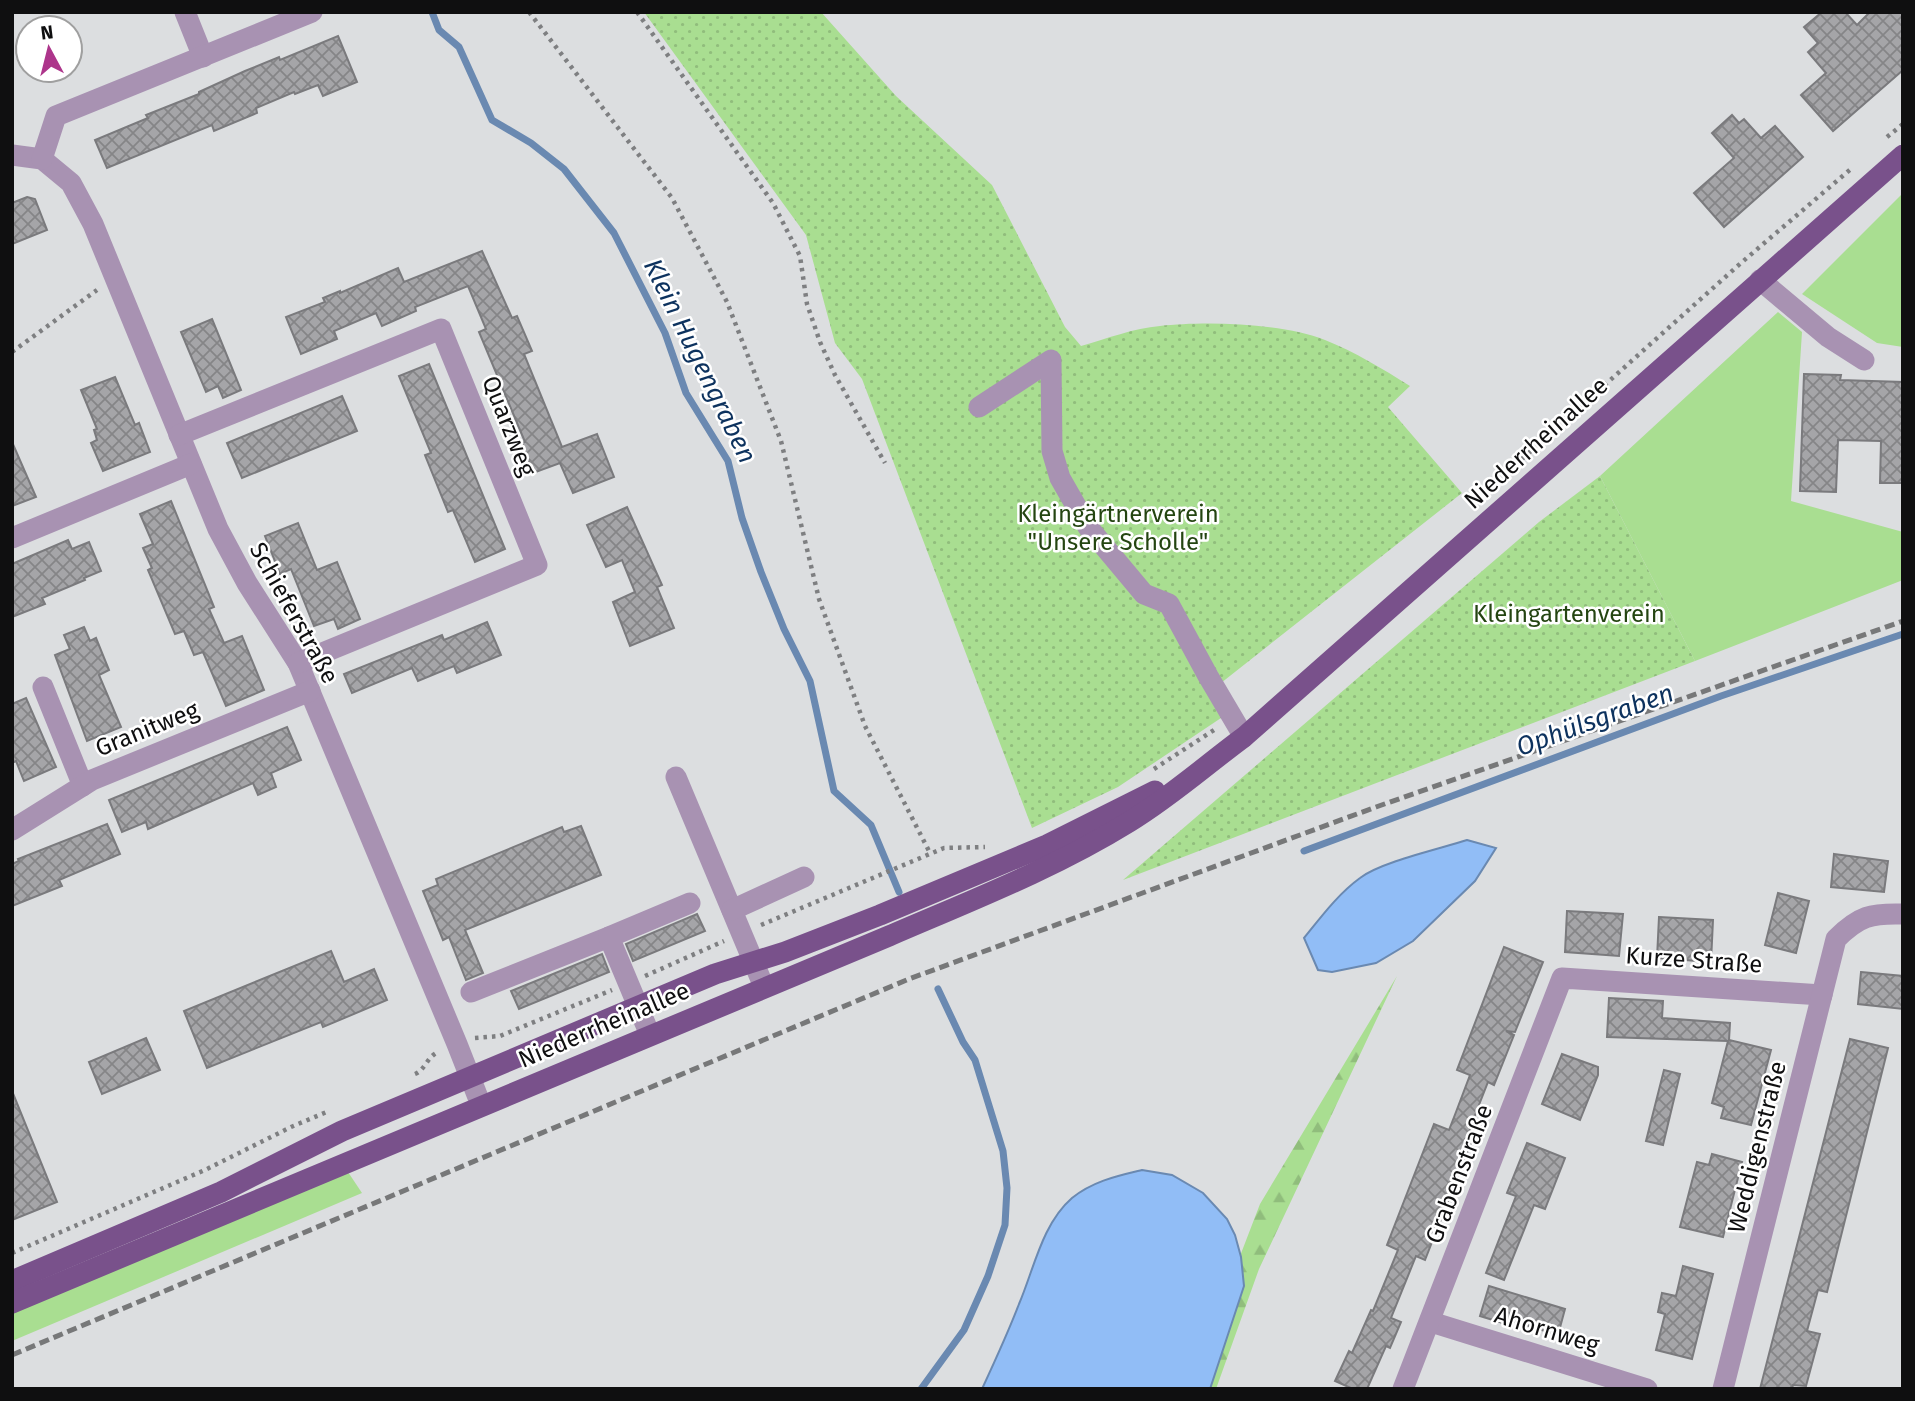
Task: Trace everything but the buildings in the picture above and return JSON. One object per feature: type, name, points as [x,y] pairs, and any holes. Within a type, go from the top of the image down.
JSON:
[{"type":"main road","name":"Niederrheinallee","points":[[12,1303],[925,920],[1084,849],[1132,821],[1244,737],[1903,155]]},
{"type":"main road","name":"Niederrheinallee","points":[[12,1281],[221,1192],[342,1131],[715,974],[880,915],[1047,845],[1201,768]]},
{"type":"street","points":[[185,12],[202,57]]},
{"type":"street","points":[[12,155],[42,159],[56,116],[312,12]]},
{"type":"street","name":"Schieferstraße","points":[[42,159],[71,183],[93,224],[218,529],[247,583],[298,663],[481,1105]]},
{"type":"street","points":[[1760,280],[1828,337],[1864,360]]},
{"type":"street","name":"Quarzweg","points":[[180,435],[441,329],[537,565],[298,663]]},
{"type":"street","points":[[979,407],[1051,360],[1052,451],[1060,478],[1088,527],[1144,594],[1169,604],[1244,737]]},
{"type":"street","points":[[12,538],[191,464]]},
{"type":"street","points":[[43,687],[83,786]]},
{"type":"street","name":"Granitweg","points":[[12,830],[83,786],[310,691]]},
{"type":"street","points":[[676,777],[764,987]]},
{"type":"street","points":[[732,909],[804,877]]},
{"type":"street","points":[[471,992],[690,903]]},
{"type":"street","name":"Weddigenstraße","points":[[1723,1389],[1836,939],[1852,923],[1875,914],[1903,915]]},
{"type":"street","points":[[609,937],[650,1035]]},
{"type":"street","name":"Kurze Straße","points":[[1562,978],[1822,995]]},
{"type":"street","name":"Grabenstraße","points":[[1403,1389],[1562,978]]},
{"type":"street","name":"Ahornweg","points":[[1431,1322],[1647,1389]]},
{"type":"path","points":[[529,12],[672,198],[727,302],[781,441],[819,599],[865,726],[930,853]]},
{"type":"path","points":[[637,12],[773,203],[800,256],[807,304],[820,342],[835,375],[885,463]]},
{"type":"path","points":[[1883,141],[1903,124]]},
{"type":"path","points":[[1519,462],[1852,167]]},
{"type":"path","points":[[12,352],[115,277]]},
{"type":"path","points":[[1153,770],[1233,718]]},
{"type":"path","points":[[867,878],[915,859]]},
{"type":"green space","name":"Kleingärtnerverein \"Unsere Scholle\"","points":[[644,12],[821,12],[896,96],[992,185],[1065,327],[1081,346],[1140,329],[1199,324],[1266,327],[1325,340],[1358,355],[1410,386],[1388,407],[1462,493],[1221,683],[1221,718],[1118,787],[1032,828],[862,379],[835,343],[806,235]]},
{"type":"green space","points":[[1903,193],[1903,347],[1877,343],[1802,294]]},
{"type":"green space","points":[[1778,312],[1802,332],[1791,501],[1903,532],[1903,580],[1695,661],[1600,476]]},
{"type":"green space","name":"Kleingartenverein","points":[[1600,476],[1695,661],[1123,880],[1539,522]]},
{"type":"green space","points":[[1397,976],[1259,1269],[1216,1389],[1189,1389],[1260,1204]]},
{"type":"green space","points":[[348,1172],[362,1193],[12,1341],[12,1312]]},
{"type":"water","points":[[1467,840],[1496,848],[1475,881],[1413,941],[1376,963],[1332,972],[1318,970],[1304,938],[1352,884],[1382,867]]},
{"type":"water","points":[[1142,1170],[1172,1175],[1203,1193],[1227,1219],[1235,1235],[1244,1286],[1210,1389],[982,1389],[1053,1221],[1072,1198],[1088,1187]]},
{"type":"waterway","name":"Klein Hugengraben","points":[[432,12],[439,30],[459,47],[492,120],[531,143],[564,169],[614,233],[665,333],[686,393],[728,461],[742,518],[761,572],[784,629],[810,681],[834,791],[871,825],[899,892]]},
{"type":"waterway","name":"Ophülsgraben","points":[[1304,851],[1721,696],[1903,634]]},
{"type":"waterway","name":"Ophülsgraben","points":[[921,1389],[964,1330],[988,1276],[1005,1225],[1007,1188],[1003,1151],[975,1060],[963,1042],[938,989]]},
{"type":"railway","points":[[12,1355],[909,979],[1376,807],[1903,621]]}]
